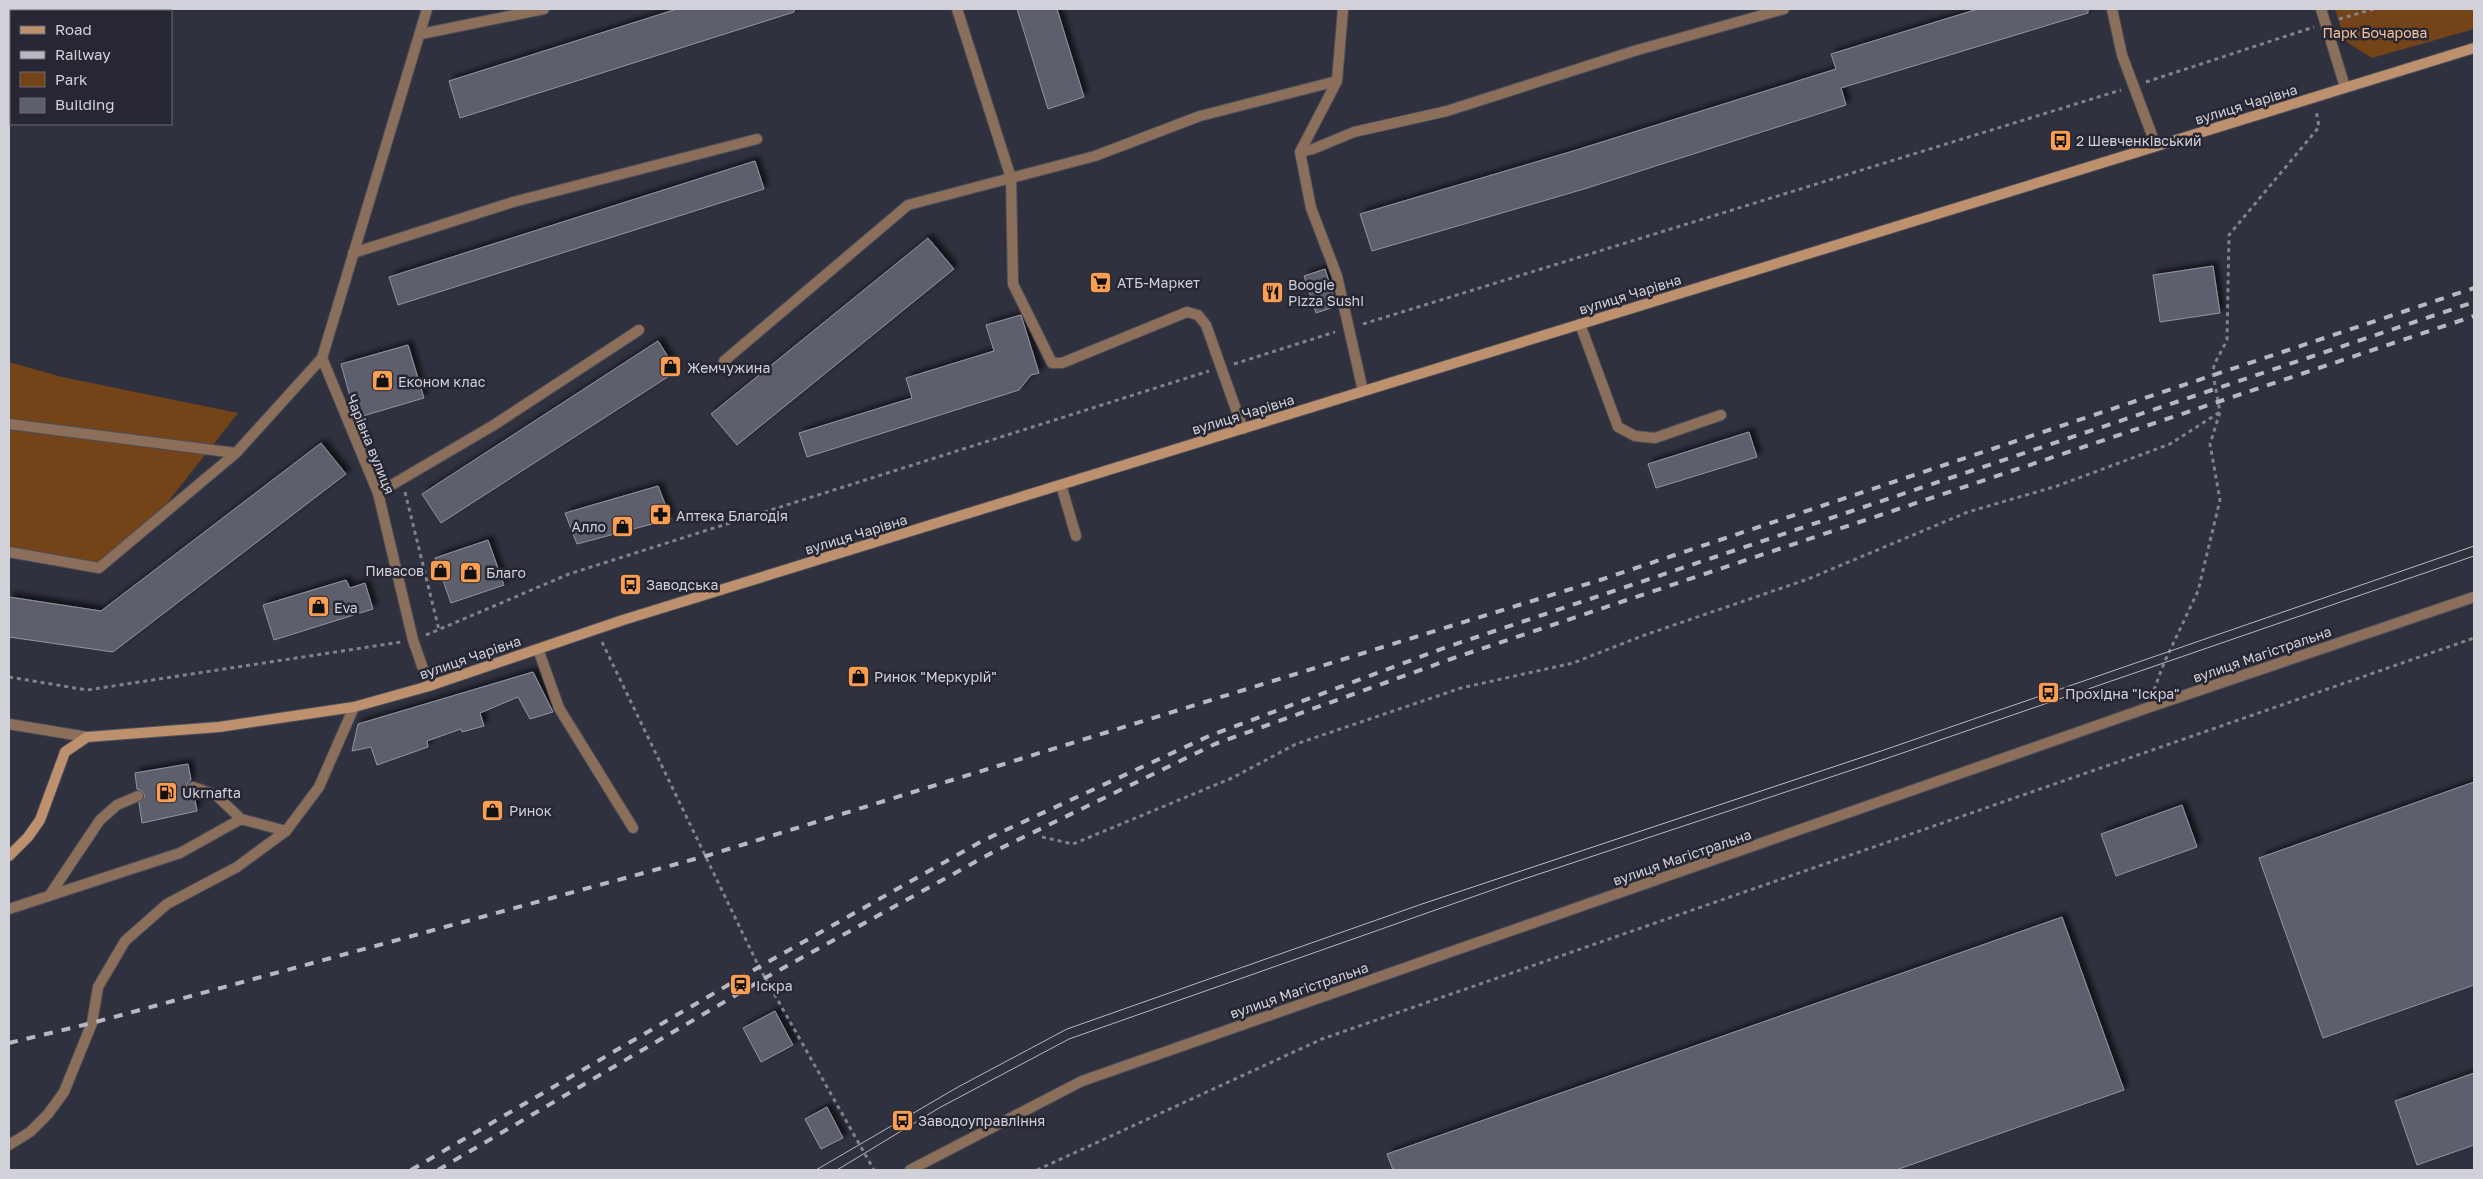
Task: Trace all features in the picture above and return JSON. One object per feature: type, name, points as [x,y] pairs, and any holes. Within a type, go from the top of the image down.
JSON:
[{"type":"main road","name":"вулиця Чарівна","points":[[87,737],[219,727],[354,707],[429,686],[596,629],[2474,48]]},
{"type":"main road","points":[[9,856],[28,837],[40,820],[65,752],[87,737]]},
{"type":"street","points":[[9,552],[99,568],[236,453],[322,358],[427,9]]},
{"type":"street","points":[[421,34],[544,9]]},
{"type":"street","points":[[957,9],[1010,178],[1013,284],[1052,363],[1062,363],[1187,312],[1198,316],[1206,325],[1243,429]]},
{"type":"street","points":[[1343,9],[1336,81],[1300,152],[1311,208],[1337,276],[1363,391]]},
{"type":"street","points":[[1300,152],[1313,149],[1354,132],[1448,110],[1634,51],[1784,9]]},
{"type":"street","points":[[2112,9],[2122,55],[2156,146]]},
{"type":"street","points":[[2321,9],[2345,87]]},
{"type":"street","points":[[724,361],[908,205],[1095,156],[1200,116],[1336,81]]},
{"type":"street","points":[[353,253],[513,202],[757,139]]},
{"type":"street","points":[[1580,324],[1618,427],[1634,436],[1655,438],[1720,415]]},
{"type":"street","points":[[378,493],[494,425],[639,330]]},
{"type":"street","name":"Чарівна вулиця","points":[[322,358],[378,493],[413,640],[429,686]]},
{"type":"street","points":[[9,424],[236,453]]},
{"type":"street","points":[[1061,485],[1076,536]]},
{"type":"street","name":"вулиця Магістральна","points":[[910,1170],[1082,1081],[2148,708],[2474,597]]},
{"type":"street","points":[[538,649],[559,708],[633,828]]},
{"type":"street","points":[[9,1145],[30,1132],[48,1114],[64,1092],[92,1023],[98,987],[125,941],[167,904],[236,867],[286,831],[319,787],[354,707]]},
{"type":"street","name":"вулиця Чарівна","points":[[9,724],[87,737]]},
{"type":"street","points":[[193,787],[216,796],[241,819],[286,831]]},
{"type":"street","points":[[52,893],[100,820],[118,805],[138,796]]},
{"type":"street","points":[[9,909],[52,893],[180,853],[241,819]]},
{"type":"path","points":[[9,677],[87,690],[413,640],[569,574],[1221,367],[2134,86],[2372,9]]},
{"type":"path","points":[[2148,708],[2164,663],[2198,591],[2220,500],[2210,444],[2220,412],[2213,374],[2214,365],[2227,340],[2229,235],[2319,127],[2313,97]]},
{"type":"path","points":[[1042,837],[1073,844],[1232,778],[1296,744],[1461,688],[1573,663],[1642,636],[1808,579],[1968,512],[2057,486],[2170,444],[2220,412]]},
{"type":"path","points":[[402,479],[439,630]]},
{"type":"path","points":[[596,629],[759,967],[874,1170]]},
{"type":"path","points":[[1037,1170],[1322,1039],[2474,638]]},
{"type":"green space","name":"Парк Бочарова","points":[[2335,9],[2474,9],[2474,29],[2372,58],[2345,41]]},
{"type":"green space","points":[[9,362],[62,377],[238,413],[167,503],[99,568],[9,550]]},
{"type":"building","points":[[677,9],[794,9],[794,12],[460,118],[449,81]]},
{"type":"building","points":[[1017,9],[1057,9],[1084,97],[1048,109]]},
{"type":"building","points":[[1978,9],[2088,9],[2088,13],[1841,88],[1846,105],[1584,189],[1372,251],[1360,214],[1573,151],[1836,69],[1831,54]]},
{"type":"building","points":[[755,161],[764,189],[398,305],[389,277]]},
{"type":"building","points":[[928,238],[954,269],[737,445],[711,414]]},
{"type":"building","points":[[2213,266],[2220,313],[2160,322],[2153,275]]},
{"type":"building","points":[[1325,269],[1337,306],[1316,313],[1304,276]]},
{"type":"building","points":[[1021,315],[1039,373],[1031,375],[1019,390],[807,457],[799,433],[912,398],[906,378],[994,351],[986,325]]},
{"type":"building","points":[[658,341],[677,371],[441,523],[422,494]]},
{"type":"building","name":"Економ клас","points":[[408,345],[424,398],[356,418],[341,364]]},
{"type":"building","points":[[1749,432],[1757,457],[1656,488],[1648,464]]},
{"type":"building","points":[[321,443],[346,474],[113,652],[9,637],[9,597],[101,611]]},
{"type":"building","points":[[658,486],[671,519],[577,544],[565,513]]},
{"type":"building","name":"Благо","points":[[488,540],[504,585],[451,603],[435,558]]},
{"type":"building","name":"Eva","points":[[346,580],[350,588],[365,583],[373,609],[274,640],[263,605]]},
{"type":"building","points":[[533,672],[553,712],[530,719],[518,697],[480,713],[484,726],[462,732],[461,729],[427,741],[428,747],[377,765],[371,747],[352,751],[358,724]]},
{"type":"building","name":"Ukrnafta","points":[[188,764],[191,780],[187,784],[186,789],[194,795],[197,811],[142,823],[139,803],[145,796],[142,791],[137,789],[135,773]]},
{"type":"building","points":[[2474,782],[2474,985],[2323,1038],[2259,858]]},
{"type":"building","points":[[2182,805],[2197,847],[2116,876],[2101,834]]},
{"type":"building","points":[[2062,917],[2124,1090],[1896,1170],[1393,1170],[1387,1154]]},
{"type":"building","points":[[775,1011],[793,1045],[761,1062],[743,1028]]},
{"type":"building","points":[[2474,1073],[2474,1145],[2417,1165],[2395,1101]]},
{"type":"building","points":[[827,1107],[843,1138],[821,1149],[805,1119]]},
{"type":"tram line","points":[[816,1170],[958,1087],[1067,1029],[1422,904],[1884,750],[2474,546]]},
{"type":"tram line","points":[[837,1170],[939,1108],[1069,1039],[1515,882],[1885,759],[2474,556]]},
{"type":"railway","points":[[9,1043],[92,1023],[706,856],[1600,580],[2474,288]]},
{"type":"railway","points":[[411,1170],[759,967],[982,841],[1209,736],[1444,648],[2474,302]]},
{"type":"railway","points":[[438,1170],[765,978],[995,851],[1215,744],[1451,659],[2474,316]]},
{"type":"place","name":"2 Шевченківський","points":[[2060,140]]},
{"type":"place","name":"АТБ-Маркет","points":[[1101,282]]},
{"type":"place","name":"Boogie Pizza Sushi","points":[[1272,292]]},
{"type":"place","name":"Жемчужина","points":[[671,367]]},
{"type":"place","name":"Економ клас","points":[[382,381]]},
{"type":"place","name":"Аптека Благодія","points":[[660,515]]},
{"type":"place","name":"Алло","points":[[622,526]]},
{"type":"place","name":"Пивасов","points":[[440,570]]},
{"type":"place","name":"Благо","points":[[470,572]]},
{"type":"place","name":"Заводська","points":[[630,584]]},
{"type":"place","name":"Eva","points":[[318,607]]},
{"type":"place","name":"Ринок \"Меркурій\"","points":[[858,676]]},
{"type":"place","name":"Прохідна \"Іскра\"","points":[[2049,693]]},
{"type":"place","name":"Ukrnafta","points":[[166,792]]},
{"type":"place","name":"Ринок","points":[[493,810]]},
{"type":"place","name":"Іскра","points":[[740,985]]},
{"type":"place","name":"Заводоуправління","points":[[902,1120]]}]
